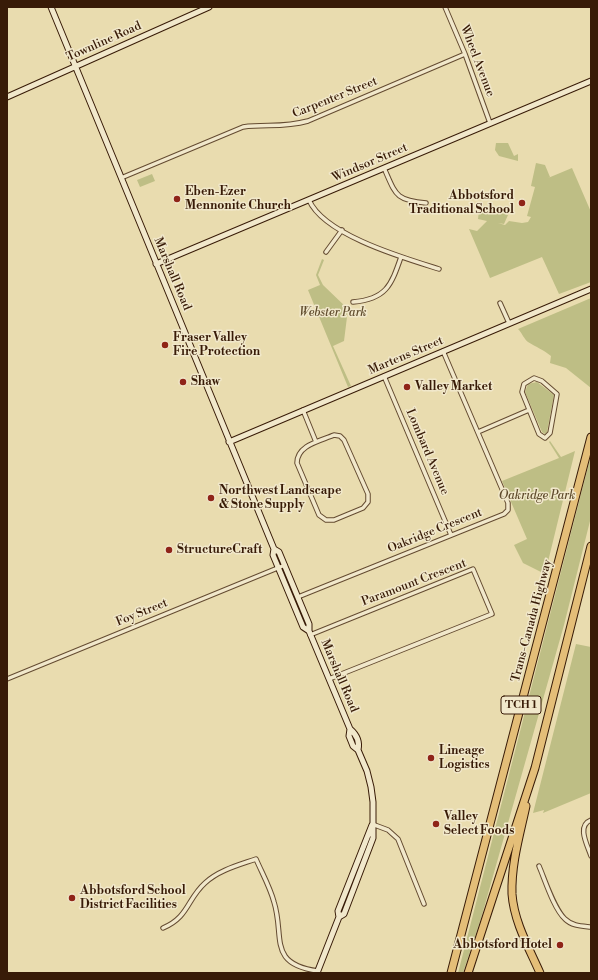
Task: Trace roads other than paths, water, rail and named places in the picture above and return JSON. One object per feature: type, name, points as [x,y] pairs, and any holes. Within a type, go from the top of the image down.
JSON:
[{"type":"highway","name":"Trans-Canada Highway","points":[[451,973],[591,437]]},
{"type":"highway","name":"TCH 1","points":[[468,973],[535,768],[591,546]]},
{"type":"highway","points":[[535,768],[514,861],[512,894],[520,928],[540,973]]},
{"type":"main road","name":"Marshall Road","points":[[51,7],[120,178],[274,549],[273,555],[303,627],[310,633]]},
{"type":"main road","name":"Townline Road","points":[[7,97],[209,7]]},
{"type":"main road","name":"Windsor Street","points":[[156,264],[591,81]]},
{"type":"main road","name":"Martens Street","points":[[229,442],[591,289]]},
{"type":"main road","name":"Marshall Road","points":[[274,549],[279,552],[285,565],[329,679],[350,729],[355,733],[359,744],[358,750],[372,787],[373,838],[344,914],[339,916]]},
{"type":"main road","name":"Marshall Road","points":[[318,972],[339,916],[338,911],[372,824]]},
{"type":"main road","points":[[356,883],[353,881],[359,867],[362,848]]},
{"type":"street","name":"Wheel Avenue","points":[[445,7],[465,54],[490,123]]},
{"type":"street","name":"Carpenter Street","points":[[120,178],[243,127],[259,125],[291,126],[308,121],[465,54]]},
{"type":"street","points":[[384,168],[398,196],[409,201],[426,203]]},
{"type":"street","points":[[309,200],[318,214],[342,230],[371,246],[439,269]]},
{"type":"street","points":[[326,252],[342,230]]},
{"type":"street","points":[[353,302],[367,301],[382,294],[394,279],[401,257]]},
{"type":"street","points":[[500,303],[509,323]]},
{"type":"street","name":"Oakridge Crescent","points":[[298,597],[504,514],[508,510],[508,503],[443,351]]},
{"type":"street","name":"Lombard Avenue","points":[[384,376],[451,535]]},
{"type":"street","points":[[538,379],[557,394],[550,433],[545,438],[539,434],[529,410],[522,392],[522,387],[526,381],[538,379]]},
{"type":"street","points":[[303,410],[316,442]]},
{"type":"street","points":[[478,432],[529,410]]},
{"type":"street","points":[[334,435],[340,436],[344,440],[368,494],[368,502],[363,508],[334,520],[326,520],[319,515],[297,463],[297,455],[302,448],[316,442],[334,435]]},
{"type":"street","name":"Foy Street","points":[[7,679],[285,565]]},
{"type":"street","name":"Paramount Crescent","points":[[310,633],[474,569],[492,614],[329,679]]},
{"type":"street","points":[[591,820],[588,821],[584,828],[584,834],[591,856]]},
{"type":"street","points":[[372,824],[388,830],[398,839],[424,904]]},
{"type":"street","points":[[164,928],[175,923],[180,918],[204,883],[217,874],[256,859],[274,901],[281,950],[286,958],[293,964],[307,970],[318,972]]},
{"type":"street","points":[[539,866],[558,911],[565,920],[575,925],[591,927]]},
{"type":"place","name":"Eben-Ezer Mennonite Church","points":[[177,199]]},
{"type":"place","name":"Abbotsford Traditional School","points":[[522,203]]},
{"type":"place","name":"Fraser Valley Fire Protection","points":[[165,345]]},
{"type":"place","name":"Shaw","points":[[183,382]]},
{"type":"place","name":"Valley Market","points":[[407,387]]},
{"type":"place","name":"Northwest Landscape & Stone Supply","points":[[211,498]]},
{"type":"place","name":"StructureCraft","points":[[169,550]]},
{"type":"place","name":"Lineage Logistics","points":[[431,758]]},
{"type":"place","name":"Valley Select Foods","points":[[436,824]]},
{"type":"place","name":"Abbotsford School District Facilities","points":[[72,898]]},
{"type":"place","name":"Abbotsford Hotel","points":[[560,945]]},
{"type":"park label","name":"Webster Park","points":[[333,313]]},
{"type":"park label","name":"Oakridge Park","points":[[537,496]]}]
